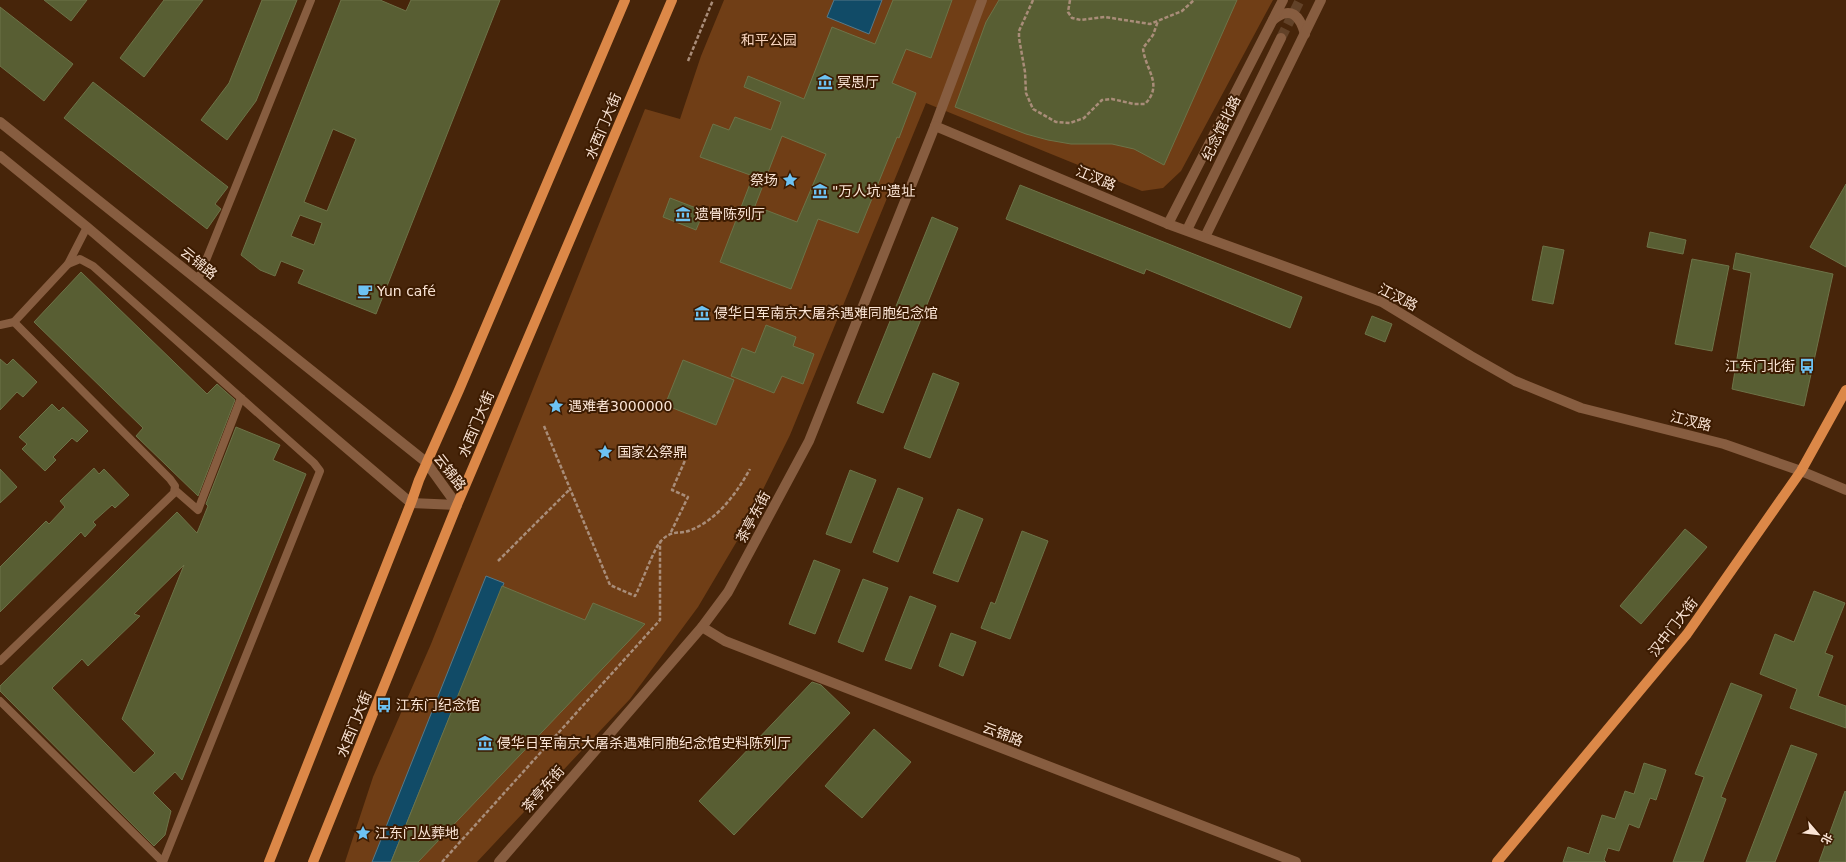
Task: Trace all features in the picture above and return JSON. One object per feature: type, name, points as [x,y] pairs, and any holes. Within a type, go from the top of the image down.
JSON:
[{"type":"main road","name":"水西门大街","points":[[269,862],[426,462],[459,390],[625,0]]},
{"type":"main road","name":"水西门大街","points":[[313,862],[457,505],[672,0]]},
{"type":"main road","name":"汉中门大街","points":[[1497,862],[1687,634],[1801,471],[1846,390]]},
{"type":"street","name":"茶亭东街","points":[[499,862],[702,627],[728,592],[810,441],[935,126],[982,0]]},
{"type":"street","points":[[1168,224],[1283,0]]},
{"type":"street","points":[[1205,237],[1321,0]]},
{"type":"street","points":[[1272,21],[1279,15],[1287,13],[1296,16],[1301,20],[1305,34]]},
{"type":"street","name":"纪念馆北路","points":[[1187,230],[1281,38]]},
{"type":"street","name":"云锦路","points":[[0,122],[426,462],[457,505]]},
{"type":"street","name":"江汊路","points":[[935,126],[1168,224],[1382,302],[1515,381],[1581,408],[1724,444],[1801,471],[1846,490]]},
{"type":"street","points":[[0,156],[88,227],[411,503]]},
{"type":"street","name":"云锦路","points":[[411,503],[457,505]]},
{"type":"street","name":"云锦路","points":[[702,627],[725,641],[1296,862]]},
{"type":"lane","points":[[198,280],[311,0]]},
{"type":"lane","points":[[0,325],[14,322],[68,264],[88,227]]},
{"type":"lane","points":[[0,701],[163,862],[320,471],[314,463],[93,266],[80,259],[68,264]]},
{"type":"lane","points":[[14,322],[170,479],[175,486],[175,490],[198,510],[241,398]]},
{"type":"lane","points":[[0,661],[174,493],[175,490]]},
{"type":"path","points":[[688,61],[713,0]]},
{"type":"path","points":[[1033,0],[1019,31],[1025,72],[1026,93],[1033,109],[1056,122],[1070,123],[1084,118],[1102,100],[1112,99],[1134,104],[1145,104],[1152,97],[1154,81],[1144,58],[1143,48],[1153,35],[1158,21]]},
{"type":"path","points":[[1070,0],[1068,12],[1072,18],[1081,20],[1105,17],[1150,24],[1182,11],[1194,0]]},
{"type":"path","points":[[544,426],[610,585],[635,596],[660,542],[672,532],[688,497],[672,490],[687,456]]},
{"type":"path","points":[[672,532],[687,532],[708,521],[728,501],[750,469]]},
{"type":"path","points":[[498,561],[570,489]]},
{"type":"path","points":[[442,862],[660,620],[660,542]]},
{"type":"green space","name":"侵华日军南京大屠杀遇难同胞纪念馆","points":[[724,0],[1273,0],[1181,171],[1163,188],[1142,191],[926,103],[790,435],[740,536],[698,607],[630,699],[477,862],[345,862],[373,777],[431,644],[645,109],[680,119],[701,56]]},
{"type":"water","points":[[834,0],[882,0],[869,34],[827,17]]},
{"type":"water","points":[[486,576],[504,583],[391,862],[372,862]]},
{"type":"building","points":[[44,0],[87,0],[71,21]]},
{"type":"building","points":[[164,0],[203,0],[144,77],[120,58]]},
{"type":"building","points":[[262,0],[297,0],[256,101],[227,140],[201,120],[229,83]]},
{"type":"building","points":[[341,0],[380,0],[406,11],[411,0],[500,0],[376,314],[298,283],[304,270],[281,261],[275,276],[260,270],[241,255]],"holes":[[[333,129],[356,139],[327,211],[304,202]],[[300,215],[322,223],[314,245],[291,236]]]},
{"type":"building","points":[[893,0],[952,0],[931,58],[906,49],[892,83],[916,93],[899,138],[897,137],[858,233],[818,219],[791,289],[720,262],[753,176],[700,157],[713,124],[729,130],[735,117],[771,130],[781,102],[744,87],[748,76],[804,99],[832,27],[875,44]],"holes":[[[782,136],[826,154],[797,222],[755,206]]]},
{"type":"building","points":[[999,0],[1237,0],[1164,165],[1134,149],[1112,144],[1071,144],[1048,140],[1026,134],[955,107],[986,22]]},
{"type":"building","points":[[0,7],[73,64],[44,101],[0,66]]},
{"type":"building","points":[[93,82],[228,187],[215,204],[221,209],[207,229],[64,118]]},
{"type":"building","points":[[1846,184],[1846,267],[1810,247]]},
{"type":"building","points":[[1020,185],[1302,297],[1290,328],[1146,269],[1144,274],[1006,219]]},
{"type":"building","name":"遗骨陈列厅","points":[[670,198],[704,211],[696,230],[663,217]]},
{"type":"building","points":[[932,217],[958,228],[883,413],[857,403]]},
{"type":"building","points":[[1650,232],[1686,240],[1683,254],[1647,247]]},
{"type":"building","points":[[1543,246],[1564,250],[1553,304],[1532,300]]},
{"type":"building","points":[[1736,253],[1833,274],[1804,406],[1732,389],[1751,273],[1733,269]]},
{"type":"building","points":[[1692,259],[1729,266],[1712,351],[1675,344]]},
{"type":"building","points":[[81,272],[207,394],[217,384],[235,400],[198,496],[136,436],[143,428],[34,322]]},
{"type":"building","points":[[1372,316],[1392,324],[1385,342],[1365,334]]},
{"type":"building","points":[[766,325],[796,337],[793,346],[814,354],[803,384],[782,376],[774,393],[731,376],[742,348],[755,353]]},
{"type":"building","points":[[0,359],[7,365],[13,359],[37,382],[23,397],[17,392],[0,410]]},
{"type":"building","points":[[683,360],[734,380],[716,425],[665,405]]},
{"type":"building","points":[[933,373],[959,383],[930,458],[904,448]]},
{"type":"building","points":[[52,404],[59,411],[63,407],[88,431],[77,442],[72,438],[53,457],[56,460],[45,471],[22,449],[27,444],[19,437]]},
{"type":"building","points":[[236,427],[280,445],[273,460],[306,474],[182,780],[175,772],[153,793],[171,811],[165,835],[154,846],[0,691],[0,686],[177,512],[197,533],[208,506],[206,504]],"holes":[[[184,565],[122,719],[155,753],[134,773],[52,688],[82,659],[88,666],[140,616],[134,614]]]},
{"type":"building","points":[[94,468],[99,474],[104,469],[129,495],[115,508],[112,505],[93,522],[96,525],[85,537],[81,532],[0,612],[0,567],[46,521],[49,524],[65,507],[60,501]]},
{"type":"building","points":[[0,469],[17,487],[0,503]]},
{"type":"building","points":[[850,470],[876,480],[851,543],[826,534]]},
{"type":"building","points":[[898,488],[923,498],[898,562],[873,552]]},
{"type":"building","points":[[958,509],[983,519],[958,582],[933,573]]},
{"type":"building","points":[[1685,529],[1707,547],[1641,624],[1620,606]]},
{"type":"building","points":[[1022,531],[1048,541],[1010,639],[981,628],[991,602],[995,604]]},
{"type":"building","points":[[814,560],[840,570],[815,634],[789,624]]},
{"type":"building","points":[[863,579],[888,588],[863,652],[838,642]]},
{"type":"building","name":"侵华日军南京大屠杀遇难同胞纪念馆史料陈列厅","points":[[502,586],[585,620],[593,603],[645,624],[418,862],[391,862]]},
{"type":"building","points":[[1814,591],[1845,603],[1825,653],[1833,656],[1818,696],[1846,706],[1846,728],[1790,708],[1797,689],[1760,674],[1775,634],[1794,642]]},
{"type":"building","points":[[910,596],[936,606],[911,669],[885,660]]},
{"type":"building","points":[[951,633],[976,642],[963,676],[939,666]]},
{"type":"building","points":[[812,682],[821,685],[850,713],[734,835],[699,801]]},
{"type":"building","points":[[1731,683],[1762,695],[1721,797],[1726,799],[1703,862],[1673,862],[1704,777],[1695,774]]},
{"type":"building","points":[[874,729],[911,762],[862,818],[825,786]]},
{"type":"building","points":[[1791,745],[1817,754],[1775,862],[1746,862]]},
{"type":"building","points":[[1644,763],[1666,770],[1656,800],[1650,798],[1639,828],[1629,824],[1619,851],[1608,848],[1604,860],[1606,862],[1563,862],[1568,847],[1589,854],[1602,815],[1615,819],[1625,791],[1634,794]]},
{"type":"building","points":[[1845,791],[1846,862],[1819,862]]},
{"type":"tunnel","points":[[1281,38],[1300,0]]},
{"type":"place","name":"冥思厅","points":[[825,82]]},
{"type":"place","name":"祭场","points":[[790,180]]},
{"type":"place","name":"\"万人坑\"遗址","points":[[820,191]]},
{"type":"place","name":"遗骨陈列厅","points":[[683,214]]},
{"type":"place","name":"Yun café","points":[[365,291]]},
{"type":"place","name":"侵华日军南京大屠杀遇难同胞纪念馆","points":[[702,313]]},
{"type":"place","name":"江东门北街","points":[[1807,366]]},
{"type":"place","name":"遇难者3000000","points":[[556,406]]},
{"type":"place","name":"国家公祭鼎","points":[[605,452]]},
{"type":"place","name":"江东门纪念馆","points":[[384,705]]},
{"type":"place","name":"侵华日军南京大屠杀遇难同胞纪念馆史料陈列厅","points":[[485,743]]},
{"type":"place","name":"江东门丛葬地","points":[[363,833]]},
{"type":"park label","name":"和平公园","points":[[769,40]]}]
